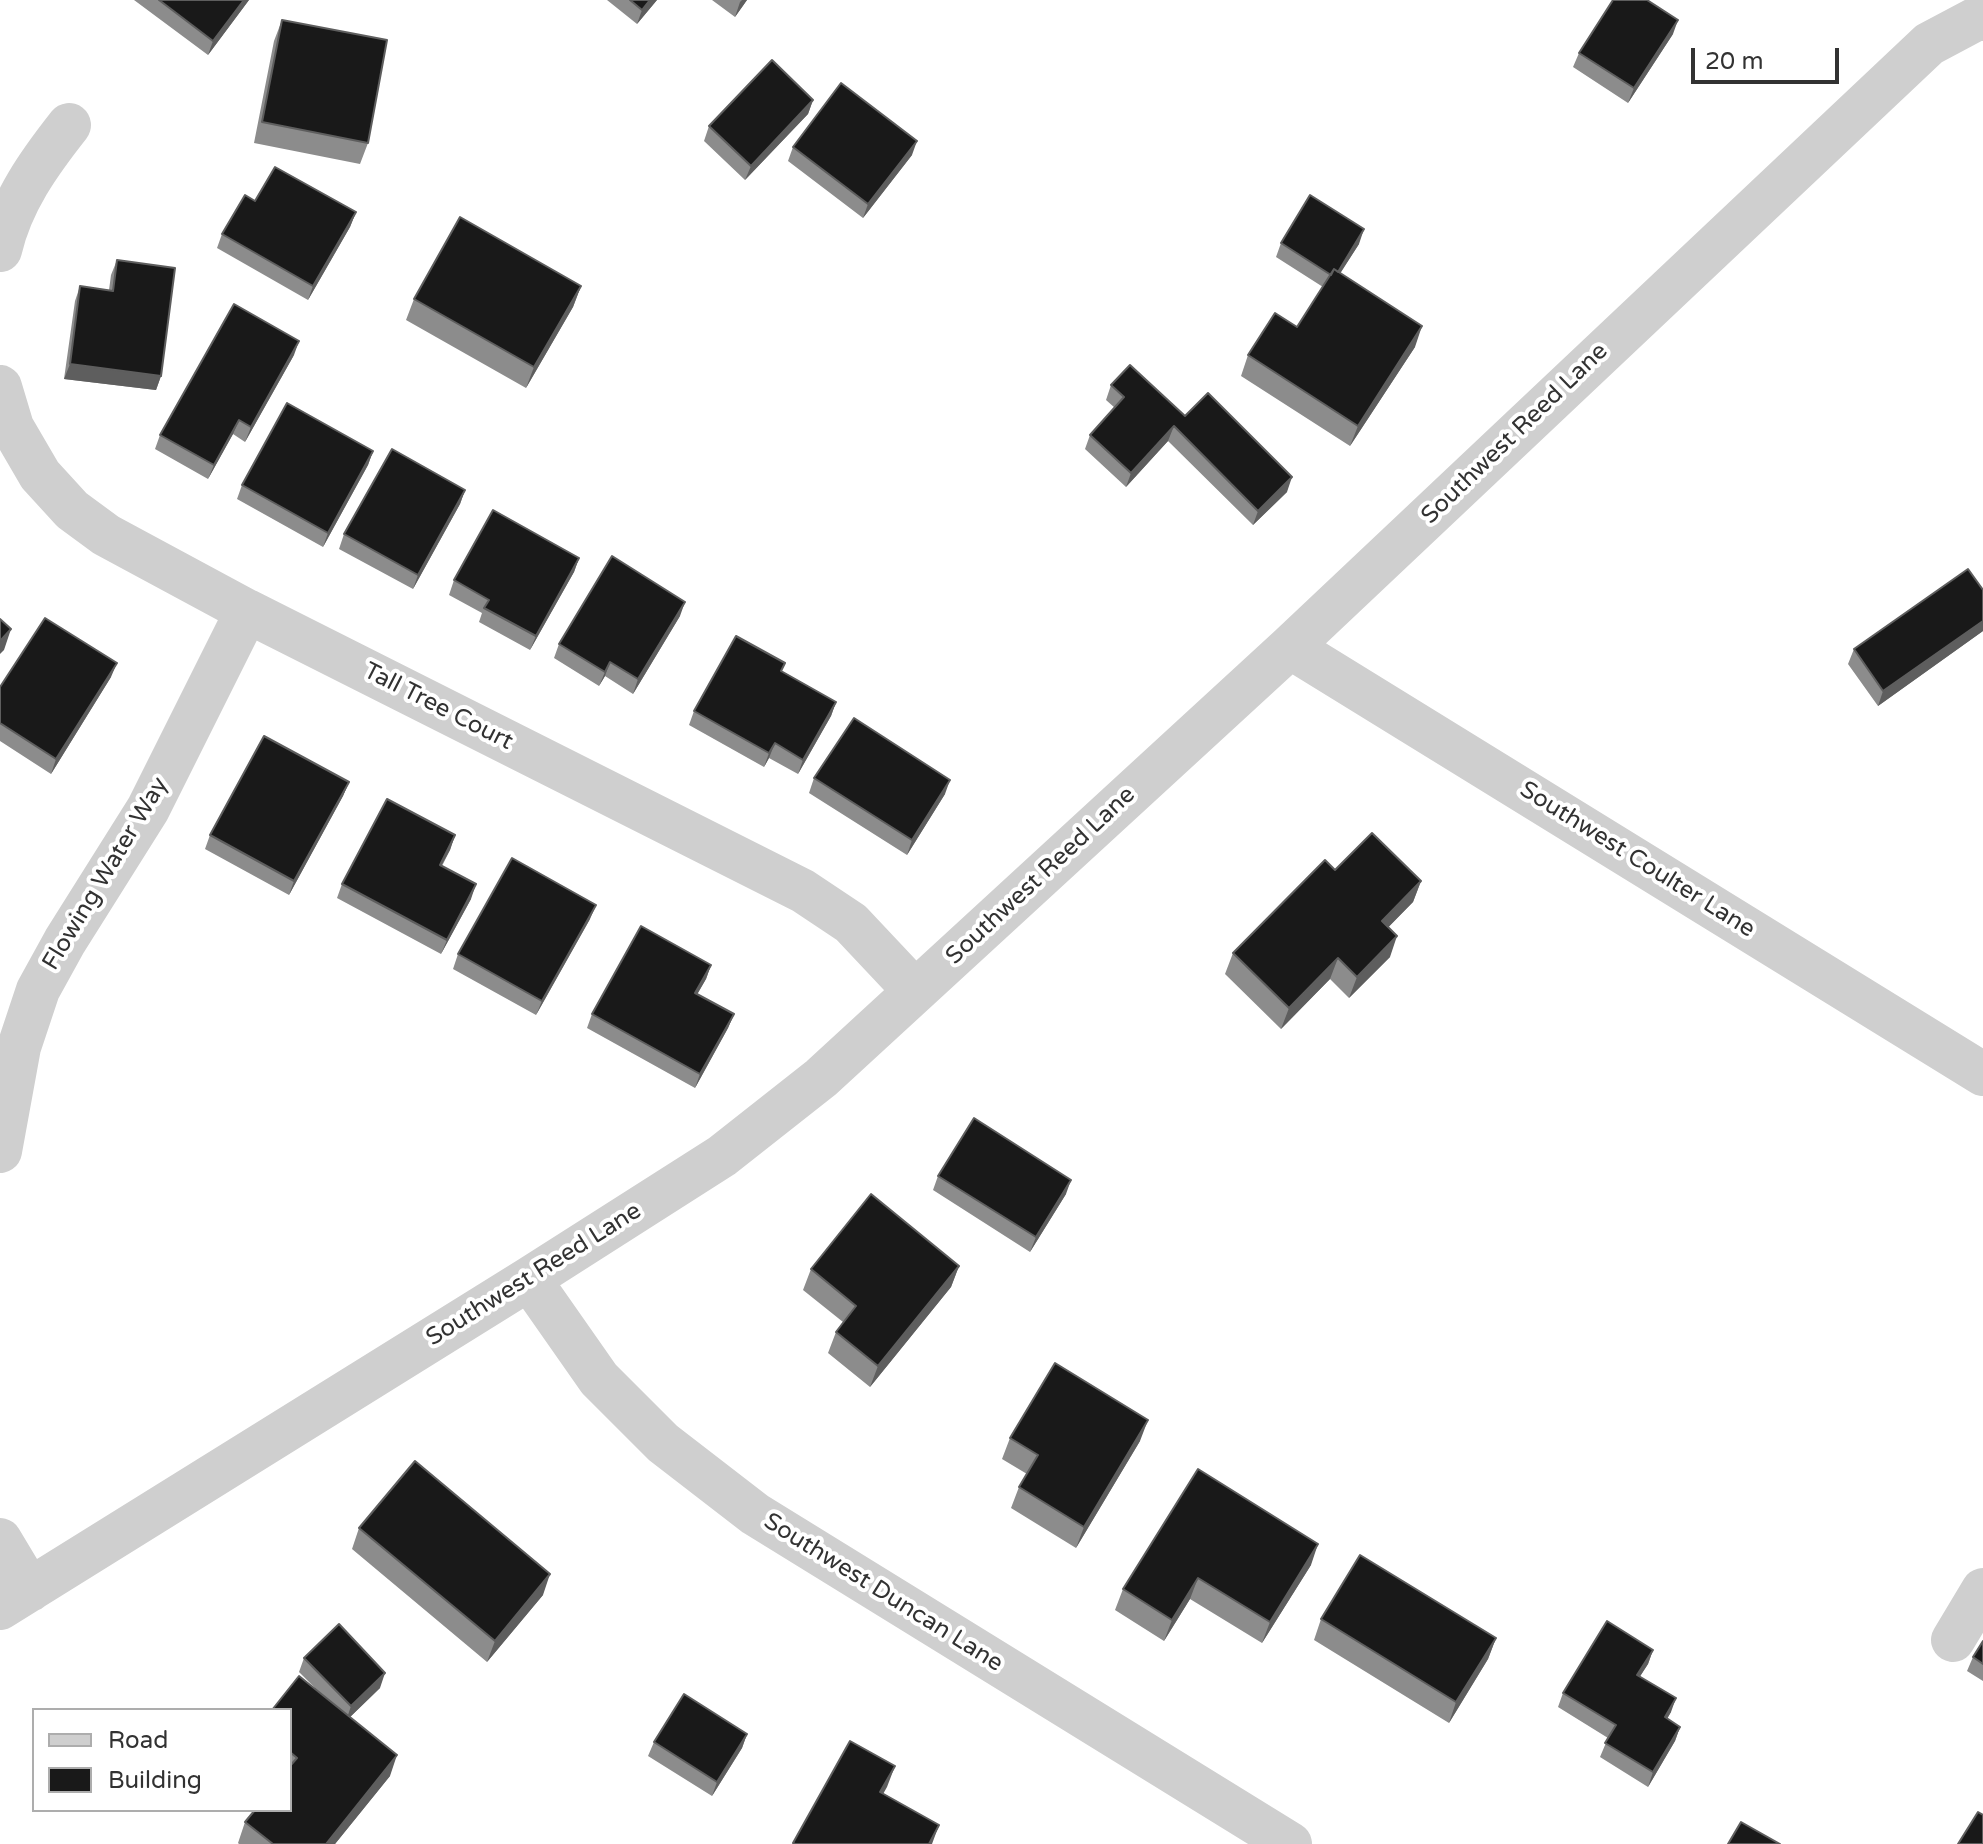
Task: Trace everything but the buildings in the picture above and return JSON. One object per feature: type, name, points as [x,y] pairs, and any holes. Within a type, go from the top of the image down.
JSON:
[{"type":"street","name":"Southwest Reed Lane","points":[[15,1599],[722,1156],[821,1078],[1290,647],[1929,44],[1976,19],[1983,19]]},
{"type":"street","points":[[0,250],[4,232],[30,176],[69,125]]},
{"type":"street","name":"Tall Tree Court","points":[[0,387],[12,427],[40,475],[72,510],[106,535],[247,611],[803,891],[851,923],[915,991]]},
{"type":"street","name":"Flowing Water Way","points":[[0,1151],[19,1047],[38,990],[148,809],[247,611]]},
{"type":"street","name":"Southwest Coulter Lane","points":[[1290,647],[1983,1074]]},
{"type":"street","name":"Southwest Duncan Lane","points":[[529,1279],[599,1379],[663,1443],[755,1514],[1290,1844]]},
{"type":"street","points":[[0,1540],[15,1599]]},
{"type":"street","points":[[1953,1640],[1983,1590]]}]
